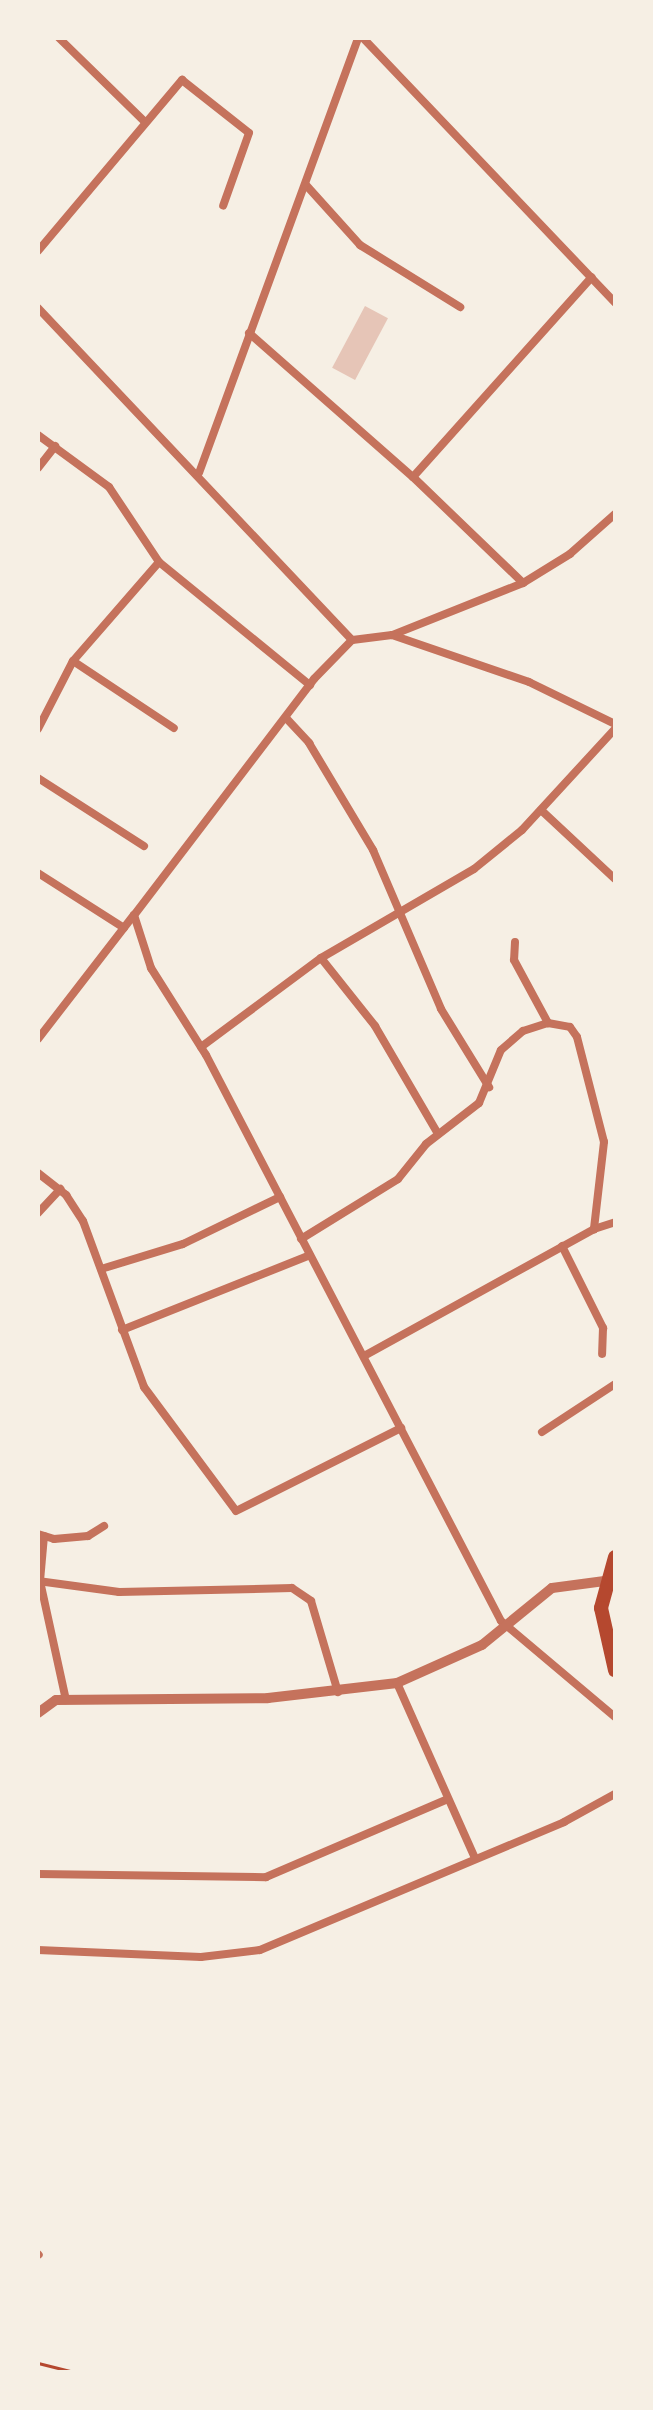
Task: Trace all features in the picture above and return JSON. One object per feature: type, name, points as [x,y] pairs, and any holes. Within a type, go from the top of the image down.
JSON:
[{"type":"highway","points":[[615,1557],[605,1581],[601,1608],[615,1670]]},
{"type":"street","points":[[59,38],[145,122]]},
{"type":"street","points":[[199,473],[360,38],[615,303]]},
{"type":"street","points":[[38,251],[182,80],[247,130],[223,206]]},
{"type":"street","points":[[306,185],[360,245],[460,307]]},
{"type":"street","points":[[413,477],[592,277]]},
{"type":"street","points":[[38,308],[199,473],[352,640]]},
{"type":"street","points":[[249,333],[413,477],[523,583]]},
{"type":"street","points":[[38,435],[109,487],[159,562],[310,685]]},
{"type":"street","points":[[38,468],[55,446]]},
{"type":"street","points":[[38,1039],[287,719],[310,685],[352,640],[392,635],[523,583],[570,554],[615,514]]},
{"type":"street","points":[[38,729],[73,661],[159,562]]},
{"type":"street","points":[[201,1047],[321,958],[398,916],[474,869],[541,810],[615,726],[529,682],[392,635]]},
{"type":"street","points":[[73,661],[174,728]]},
{"type":"street","points":[[287,719],[309,743],[373,850],[398,916],[441,1009],[489,1087]]},
{"type":"street","points":[[38,778],[144,846]]},
{"type":"street","points":[[541,810],[615,879]]},
{"type":"street","points":[[38,873],[124,928]]},
{"type":"street","points":[[134,915],[151,968],[201,1047],[508,1627],[615,1717]]},
{"type":"street","points":[[515,942],[514,960],[548,1023]]},
{"type":"street","points":[[321,958],[375,1026],[438,1134]]},
{"type":"street","points":[[301,1239],[398,1179],[438,1134],[479,1103],[489,1087],[501,1050],[523,1031],[548,1023],[570,1027],[577,1037],[604,1142],[594,1229]]},
{"type":"street","points":[[604,1142],[615,1141]]},
{"type":"street","points":[[38,1173],[60,1189],[83,1221],[144,1387],[236,1511],[401,1428]]},
{"type":"street","points":[[38,1213],[60,1189]]},
{"type":"street","points":[[101,1269],[183,1244],[280,1197]]},
{"type":"street","points":[[364,1356],[562,1246],[615,1222]]},
{"type":"street","points":[[562,1246],[603,1328],[602,1354]]},
{"type":"street","points":[[122,1330],[310,1255]]},
{"type":"street","points":[[542,1432],[615,1384]]},
{"type":"street","points":[[66,1700],[39,1581],[41,1535],[88,1536],[104,1526]]},
{"type":"street","points":[[39,1581],[119,1592],[292,1588],[311,1601],[339,1693]]},
{"type":"street","points":[[38,1713],[56,1700],[339,1693],[397,1683],[442,1666],[508,1627],[552,1588],[605,1581]]},
{"type":"street","points":[[397,1683],[446,1800],[474,1856]]},
{"type":"street","points":[[38,1950],[237,1956],[474,1856],[564,1822],[615,1794]]},
{"type":"street","points":[[38,1874],[266,1877],[446,1800]]},
{"type":"path","points":[[38,2363],[73,2372]]},
{"type":"building","points":[[365,306],[388,318],[355,380],[332,368]]}]
